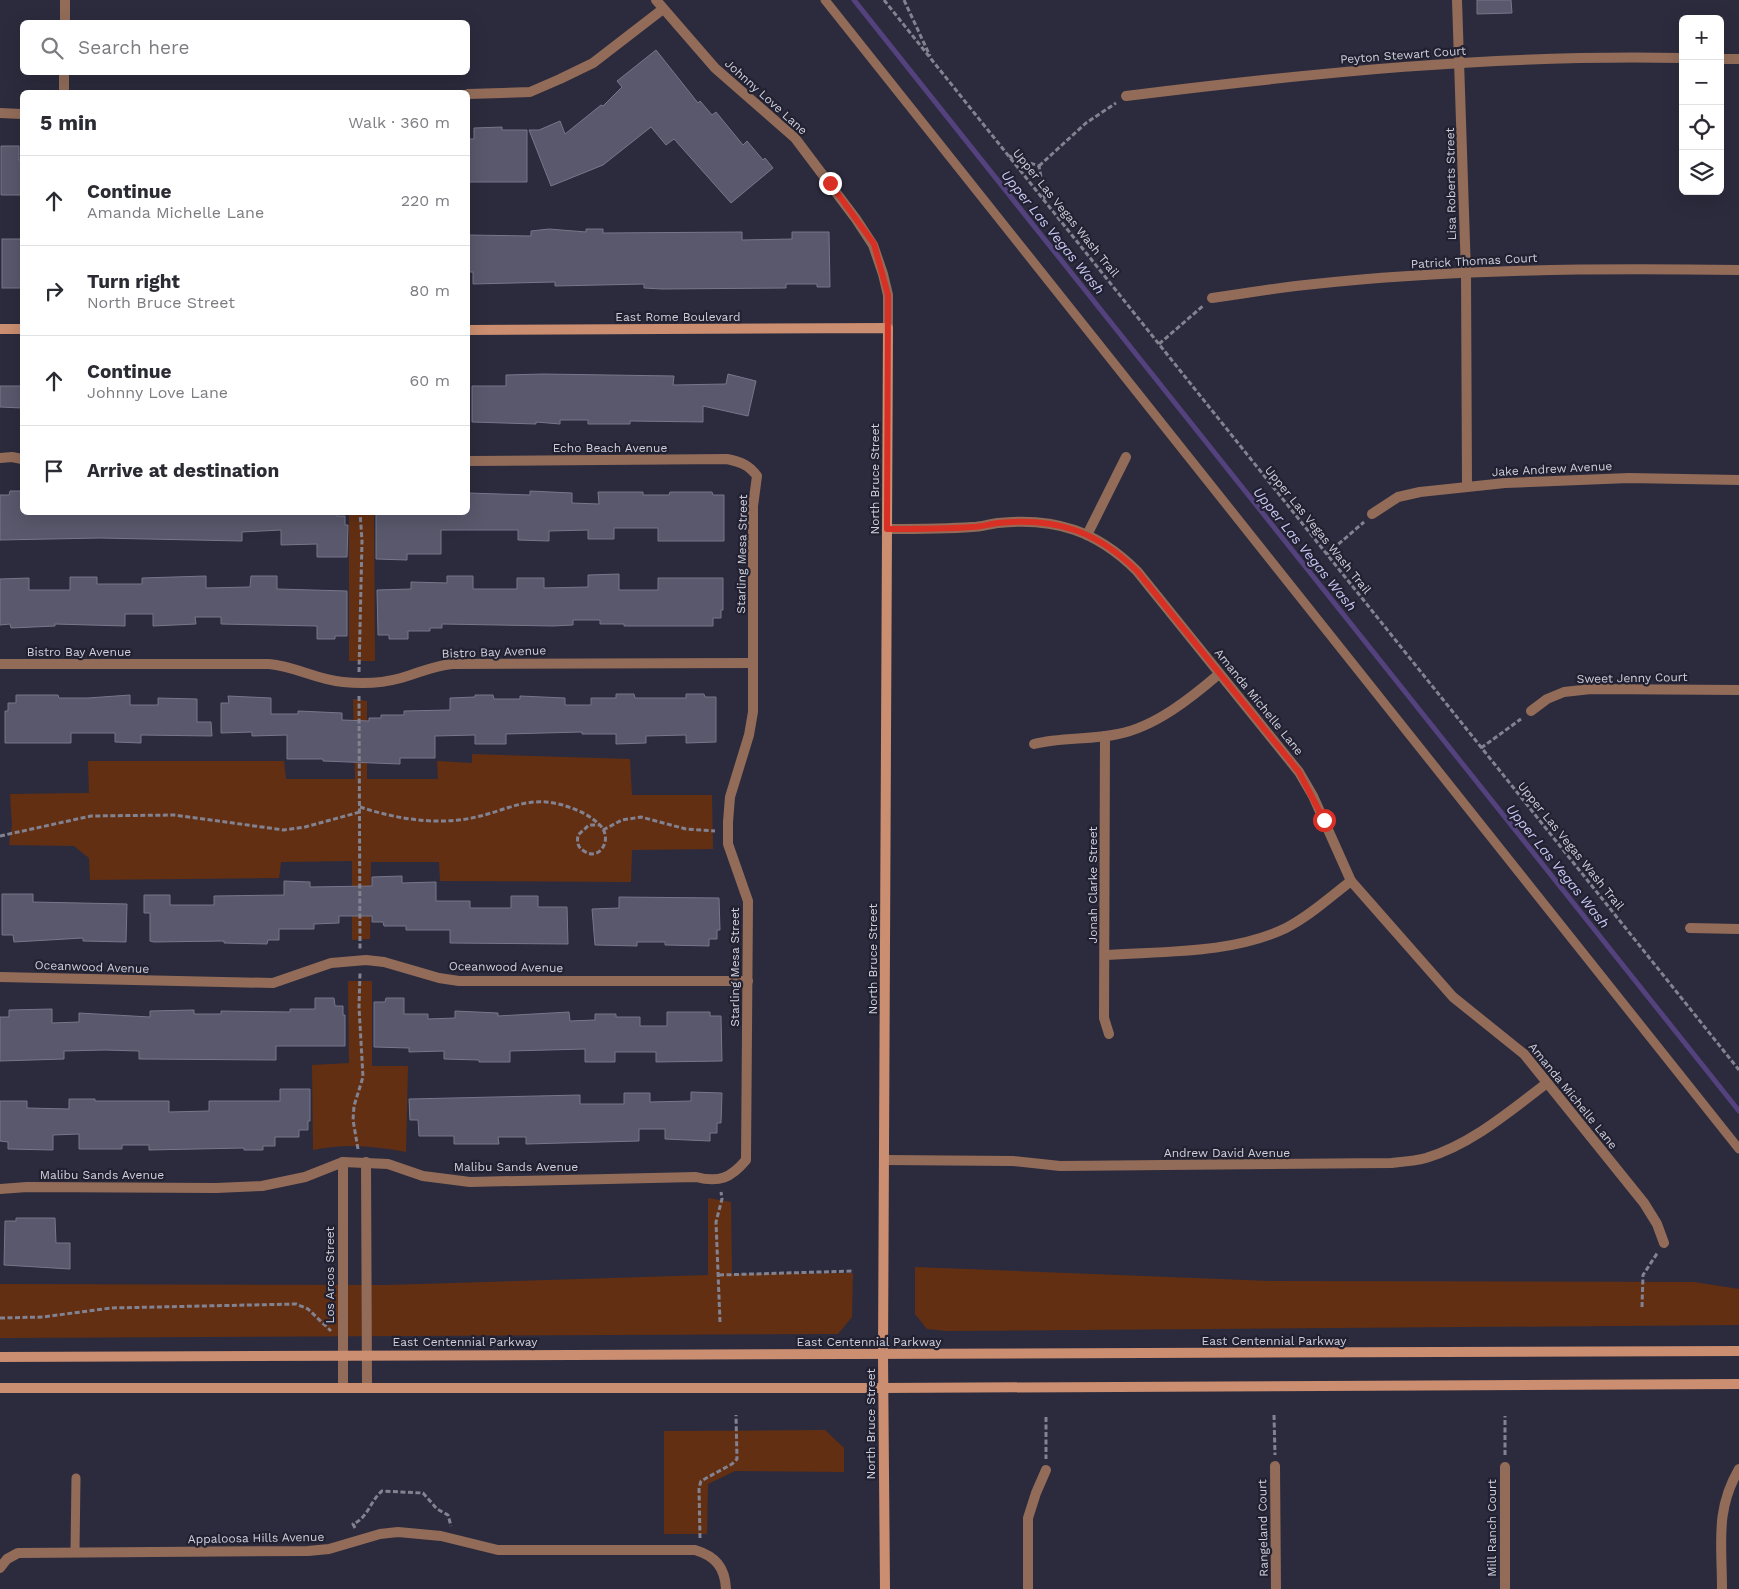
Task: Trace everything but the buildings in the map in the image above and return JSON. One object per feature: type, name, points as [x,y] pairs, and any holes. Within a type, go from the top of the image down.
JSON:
[{"type":"main road","name":"East Rome Boulevard","points":[[470,330],[888,328]]},
{"type":"main road","name":"North Bruce Street","points":[[885,1589],[883,1355],[888,328]]},
{"type":"main road","points":[[0,329],[20,329]]},
{"type":"main road","name":"East Centennial Parkway","points":[[0,1357],[366,1354],[883,1355],[1739,1351]]},
{"type":"main road","points":[[0,1388],[883,1388],[1739,1384]]},
{"type":"street","points":[[65,0],[65,20]]},
{"type":"street","name":"Johnny Love Lane","points":[[656,0],[715,68],[795,138],[874,244],[888,295],[888,328]]},
{"type":"street","name":"Lisa Roberts Street","points":[[1457,0],[1461,63],[1466,273],[1467,487]]},
{"type":"street","points":[[470,94],[530,92],[560,80],[593,64],[663,9]]},
{"type":"street","name":"Peyton Stewart Court","points":[[1126,96],[1302,75],[1461,63],[1568,59],[1679,58]]},
{"type":"street","points":[[1724,59],[1739,59]]},
{"type":"street","points":[[64,75],[64,90]]},
{"type":"street","points":[[0,113],[20,114]]},
{"type":"street","name":"Patrick Thomas Court","points":[[1212,298],[1303,285],[1466,273],[1635,269],[1739,270]]},
{"type":"street","points":[[1087,535],[1126,457]]},
{"type":"street","points":[[0,458],[20,459]]},
{"type":"street","name":"Echo Beach Avenue","points":[[470,461],[727,459],[741,462],[751,468]]},
{"type":"street","name":"Starling Mesa Street","points":[[736,1172],[746,1160],[747,1148],[748,901],[728,844],[728,831],[730,797],[750,735],[753,712],[753,506],[757,476],[751,468]]},
{"type":"street","name":"Jake Andrew Avenue","points":[[1372,514],[1398,497],[1420,492],[1467,487],[1574,480],[1739,480]]},
{"type":"street","name":"Amanda Michelle Lane","points":[[887,529],[974,527],[1000,523],[1050,523],[1073,528],[1120,554],[1137,571],[1299,772],[1313,796],[1351,881],[1453,997],[1524,1054],[1644,1203],[1657,1224],[1664,1244]]},
{"type":"street","name":"Bistro Bay Avenue","points":[[0,664],[269,664],[296,669],[326,680],[359,682],[400,678],[432,666],[452,664],[753,663]]},
{"type":"street","points":[[1034,744],[1120,734],[1162,716],[1188,701],[1219,674]]},
{"type":"street","name":"Sweet Jenny Court","points":[[1531,711],[1547,699],[1564,692],[1591,689],[1739,690]]},
{"type":"street","name":"Jonah Clarke Street","points":[[1105,736],[1104,1018],[1109,1034]]},
{"type":"street","points":[[1105,955],[1217,947],[1264,937],[1307,916],[1351,881]]},
{"type":"street","points":[[1690,928],[1739,929]]},
{"type":"street","name":"Oceanwood Avenue","points":[[0,977],[273,983],[331,963],[360,960],[384,962],[439,978],[458,981],[748,981]]},
{"type":"street","name":"Andrew David Avenue","points":[[885,1160],[1013,1161],[1060,1166],[1391,1163],[1424,1158],[1453,1147],[1496,1121],[1547,1083]]},
{"type":"street","name":"Malibu Sands Avenue","points":[[0,1188],[216,1188],[262,1186],[305,1177],[343,1162],[388,1164],[441,1179],[470,1182],[696,1177],[711,1181],[736,1172]]},
{"type":"street","name":"Los Arcos Street","points":[[343,1162],[343,1387]]},
{"type":"street","points":[[362,1162],[367,1387]]},
{"type":"street","name":"Rangeland Court","points":[[1275,1466],[1276,1589]]},
{"type":"street","name":"Mill Ranch Court","points":[[1505,1467],[1505,1589]]},
{"type":"street","points":[[1722,1589],[1722,1510],[1730,1484],[1739,1469]]},
{"type":"street","points":[[1028,1589],[1028,1518],[1046,1470]]},
{"type":"street","name":"Appaloosa Hills Avenue","points":[[2,1561],[18,1553],[308,1551],[329,1549],[380,1534],[398,1532],[418,1533],[498,1550],[700,1551],[708,1553],[716,1560],[722,1570],[726,1589]]},
{"type":"lane","points":[[825,0],[1739,1149]]},
{"type":"lane","points":[[75,1552],[76,1478]]},
{"type":"path","name":"Upper Las Vegas Wash Trail","points":[[884,0],[1739,1070]]},
{"type":"path","points":[[904,0],[932,60]]},
{"type":"path","points":[[1038,166],[1086,123],[1126,96]]},
{"type":"path","points":[[1008,155],[1038,166]]},
{"type":"path","points":[[1038,166],[1045,201]]},
{"type":"path","points":[[1159,344],[1212,298]]},
{"type":"path","points":[[1327,554],[1350,536],[1372,514]]},
{"type":"path","points":[[360,515],[362,541],[359,682],[359,1007],[363,1077],[354,1106],[353,1120],[362,1162]]},
{"type":"path","points":[[1481,748],[1531,711]]},
{"type":"path","points":[[0,836],[92,816],[174,815],[284,830],[305,827],[360,809],[420,820],[453,820],[477,817],[524,803],[547,802],[570,808],[599,825],[603,830],[606,839],[600,852],[587,853],[581,849],[577,842],[578,834],[588,825],[599,825]]},
{"type":"path","points":[[603,830],[622,820],[641,817],[696,831],[728,831]]},
{"type":"path","points":[[719,1179],[722,1199],[716,1222],[716,1269],[720,1275],[720,1322]]},
{"type":"path","points":[[1642,1307],[1643,1274],[1664,1244]]},
{"type":"path","points":[[720,1275],[854,1271]]},
{"type":"path","points":[[0,1318],[43,1317],[111,1308],[296,1304],[308,1309],[329,1331]]},
{"type":"path","points":[[700,1551],[700,1481],[738,1459],[736,1414]]},
{"type":"path","points":[[1274,1415],[1275,1466]]},
{"type":"path","points":[[1505,1416],[1505,1467]]},
{"type":"path","points":[[1046,1417],[1046,1470]]},
{"type":"path","points":[[359,1540],[353,1524],[363,1518],[372,1502],[382,1491],[423,1493],[437,1509],[448,1515],[451,1523],[451,1539]]},
{"type":"shaded area","points":[[349,515],[374,515],[375,661],[349,661]]},
{"type":"shaded area","points":[[353,699],[367,701],[367,779],[438,779],[437,761],[472,763],[472,754],[630,759],[632,795],[712,795],[713,849],[632,850],[631,882],[440,881],[439,862],[371,862],[370,939],[352,940],[352,861],[281,862],[279,878],[90,880],[89,858],[74,846],[9,845],[12,825],[10,794],[89,793],[88,761],[284,761],[286,779],[355,779]]},
{"type":"shaded area","points":[[348,981],[372,981],[372,1066],[408,1066],[406,1152],[359,1146],[313,1150],[312,1065],[349,1063]]},
{"type":"shaded area","points":[[708,1198],[731,1202],[732,1274],[853,1273],[852,1317],[838,1334],[0,1338],[0,1284],[387,1285],[708,1275]]},
{"type":"shaded area","points":[[915,1267],[1270,1281],[1694,1282],[1739,1289],[1739,1325],[947,1331],[927,1329],[915,1314]]},
{"type":"shaded area","points":[[825,1430],[844,1448],[844,1472],[735,1471],[708,1484],[707,1534],[664,1534],[664,1431]]},
{"type":"waterway","name":"Upper Las Vegas Wash","points":[[854,0],[1739,1111]]},
{"type":"route","points":[[830,183],[874,244],[888,295],[887,529],[974,527],[1000,523],[1050,523],[1073,528],[1104,543],[1120,554],[1137,571],[1299,772],[1324,820]]}]
